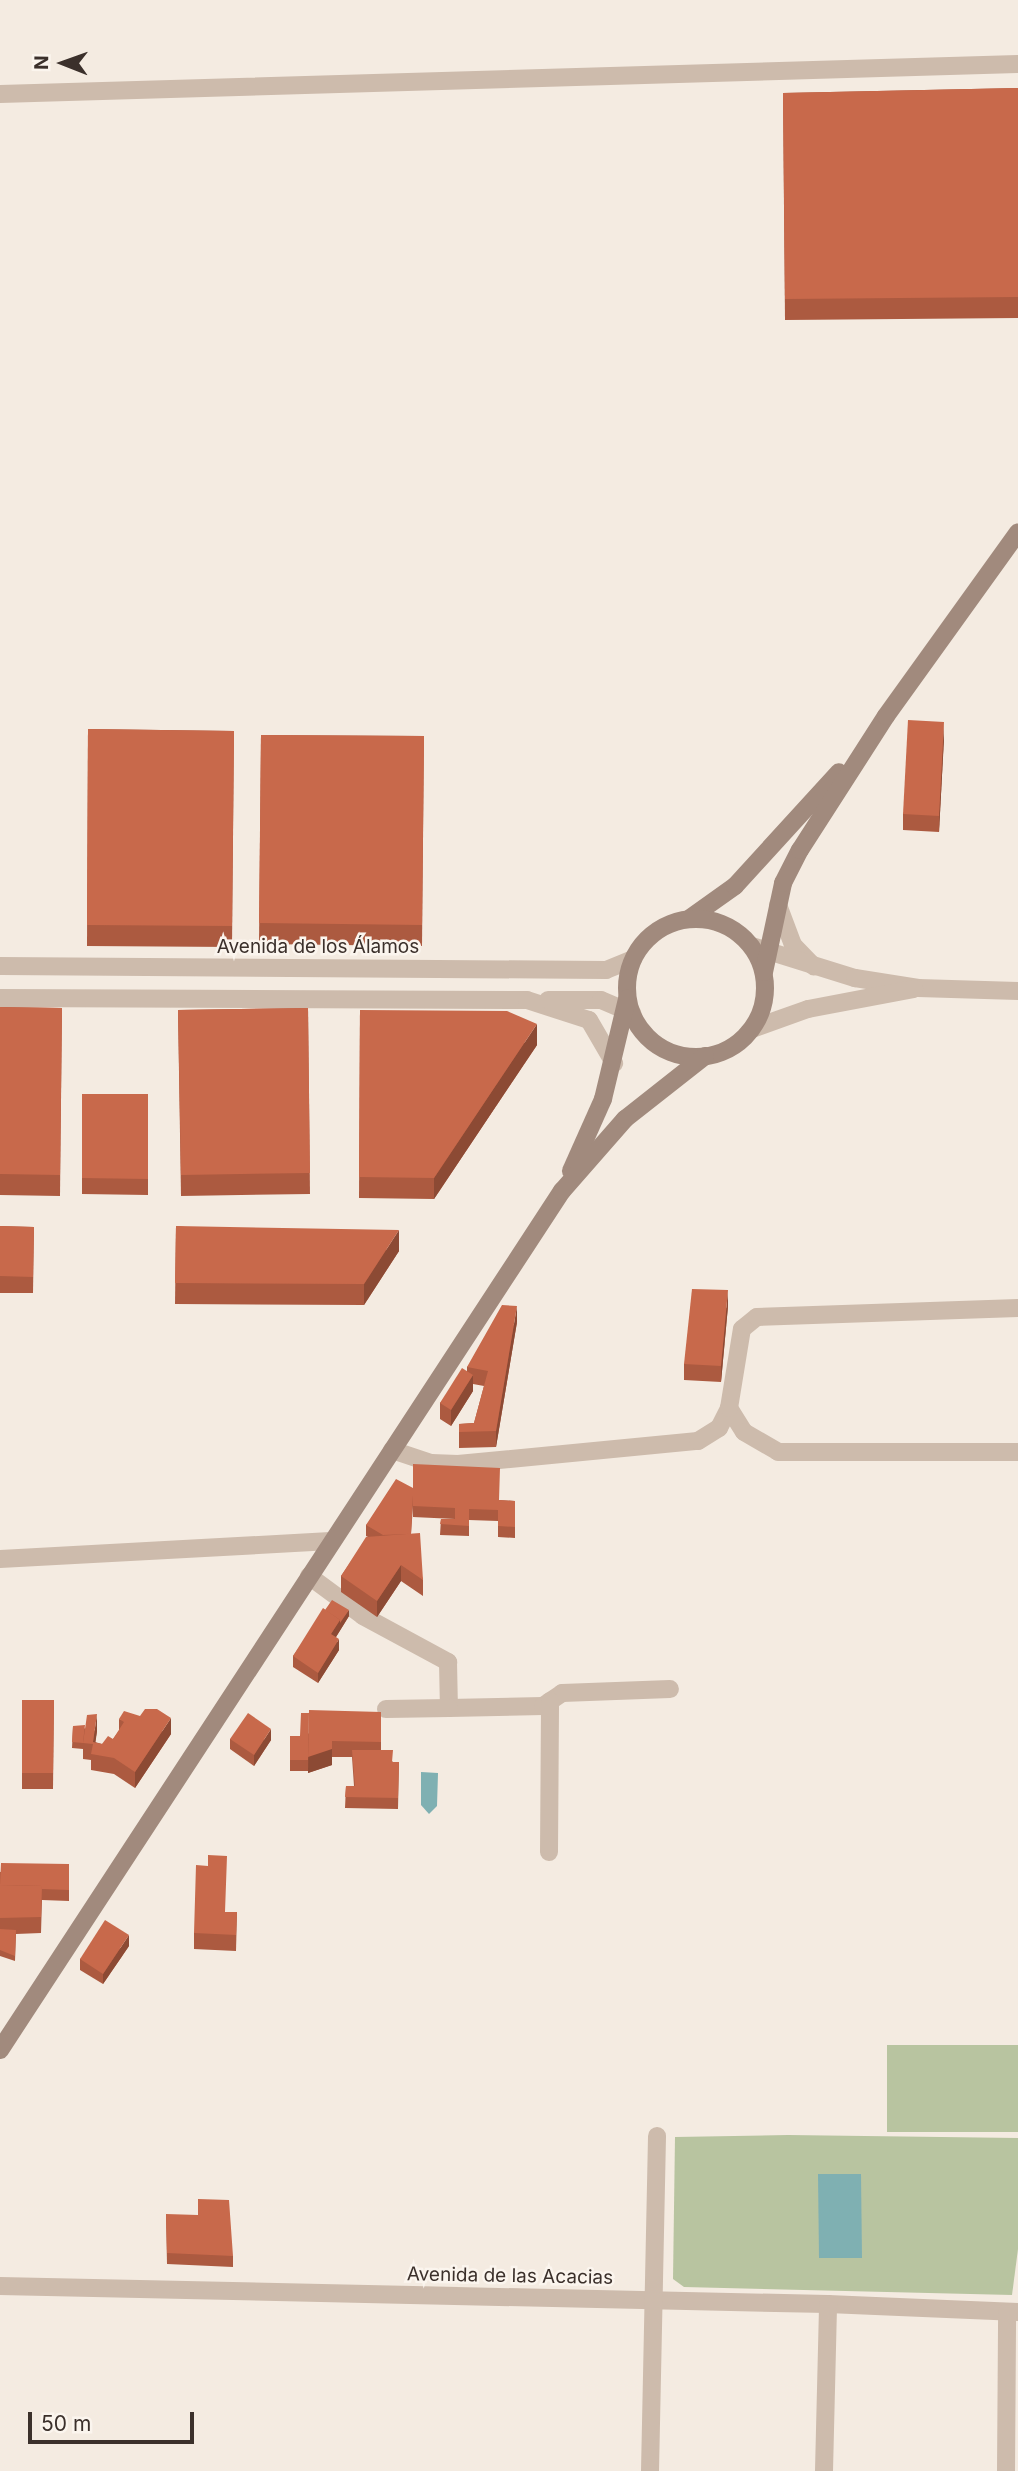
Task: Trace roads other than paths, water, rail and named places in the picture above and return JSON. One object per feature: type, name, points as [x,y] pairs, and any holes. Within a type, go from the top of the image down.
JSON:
[{"type":"main road","points":[[0,2050],[562,1191],[625,1119],[705,1056],[739,1042],[752,1028],[761,1011],[761,957],[783,883],[800,849],[886,716],[1018,532]]},
{"type":"main road","points":[[562,1191],[614,1063],[628,1006],[634,959],[647,939],[667,925],[690,918],[735,886],[782,839],[886,716]]},
{"type":"main road","points":[[690,918],[714,920],[735,930],[761,957]]},
{"type":"main road","points":[[628,1006],[641,1029],[662,1047],[687,1056],[705,1056]]},
{"type":"street","points":[[0,94],[1018,64]]},
{"type":"street","points":[[778,905],[793,946],[817,970]]},
{"type":"street","points":[[761,957],[918,988],[1018,991]]},
{"type":"street","name":"Avenida de los Álamos","points":[[0,966],[606,970],[634,959]]},
{"type":"street","points":[[752,1028],[808,1009],[918,988]]},
{"type":"street","points":[[0,998],[601,1000],[628,1006]]},
{"type":"street","points":[[527,1000],[589,1020],[614,1063]]},
{"type":"street","points":[[392,1450],[430,1463],[458,1464],[698,1441],[719,1428],[729,1408],[742,1329],[757,1317],[1018,1308]]},
{"type":"street","points":[[729,1408],[744,1432],[778,1452],[1018,1452]]},
{"type":"street","points":[[0,1559],[331,1541]]},
{"type":"street","points":[[309,1576],[363,1616],[448,1662],[449,1709]]},
{"type":"street","points":[[386,1709],[543,1706],[562,1693],[670,1689]]},
{"type":"street","points":[[549,1852],[551,1701]]},
{"type":"street","points":[[650,2471],[657,2136]]},
{"type":"street","name":"Avenida de las Acacias","points":[[0,2286],[828,2304],[1013,2312]]},
{"type":"street","points":[[824,2471],[828,2304]]},
{"type":"street","points":[[1006,2471],[1013,2312]]},
{"type":"water","points":[[421,1772],[438,1773],[437,1806],[429,1814],[421,1805]]},
{"type":"water","points":[[818,2174],[861,2174],[862,2258],[819,2258]]}]
